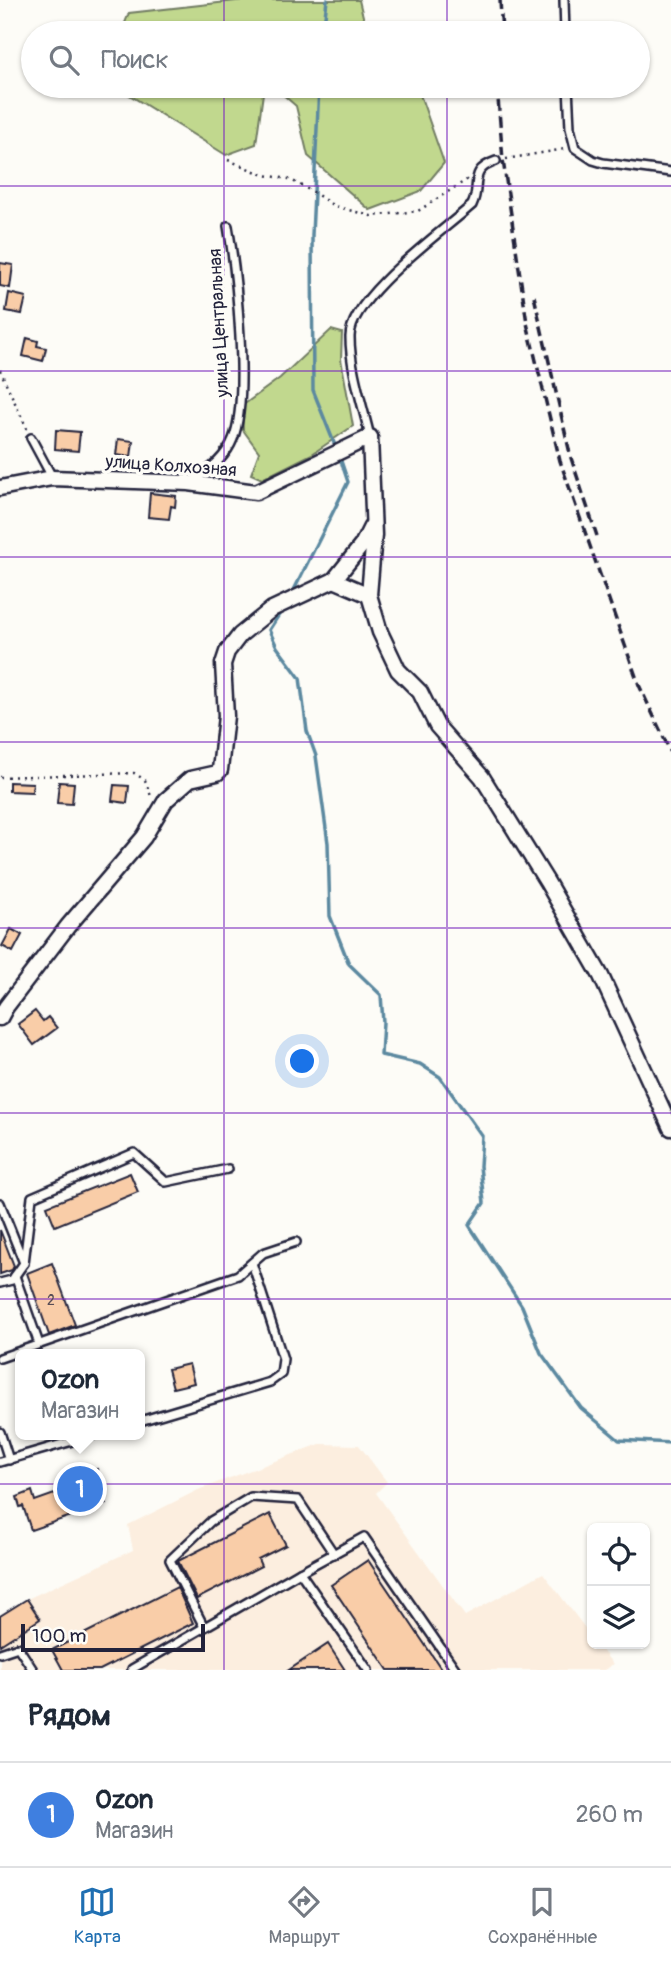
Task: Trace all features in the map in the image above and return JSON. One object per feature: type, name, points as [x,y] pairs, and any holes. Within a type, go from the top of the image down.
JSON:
[{"type":"street","name":"улица Колхозная","points":[[0,488],[52,478],[189,483],[256,492],[370,437]]},
{"type":"street","points":[[370,437],[374,535],[369,595],[380,632],[398,670],[419,692],[437,726],[482,777],[601,976],[671,1128]]},
{"type":"street","points":[[0,1018],[68,926],[144,837],[154,818],[181,785],[190,779],[220,770],[226,716],[223,664],[233,643],[272,609],[334,580],[362,545],[373,522]]},
{"type":"street","points":[[334,580],[369,595]]},
{"type":"lane","points":[[564,0],[565,21]]},
{"type":"lane","points":[[569,98],[570,128],[575,148],[593,160],[614,166],[671,172]]},
{"type":"lane","points":[[370,437],[354,369],[351,326],[361,308],[421,245],[472,205],[477,173],[485,165],[496,161]]},
{"type":"lane","name":"улица Центральная","points":[[189,483],[223,455],[233,440],[238,421],[240,364],[234,261],[228,226]]},
{"type":"lane","points":[[31,438],[52,478]]},
{"type":"lane","points":[[0,1283],[12,1280],[24,1263],[32,1197],[134,1153],[166,1182],[228,1169]]},
{"type":"lane","points":[[0,1203],[24,1263]]},
{"type":"lane","points":[[25,1349],[238,1275],[263,1253],[296,1242]]},
{"type":"lane","points":[[145,1419],[270,1382],[281,1374],[283,1359],[252,1263]]},
{"type":"lane","points":[[15,1276],[39,1344]]},
{"type":"lane","points":[[0,1432],[9,1460]]},
{"type":"lane","points":[[0,1462],[70,1440]]},
{"type":"lane","points":[[204,1628],[170,1560],[211,1521],[251,1497],[298,1500],[334,1553]]},
{"type":"lane","points":[[131,1670],[364,1537],[456,1670]]},
{"type":"lane","points":[[300,1572],[368,1670]]},
{"type":"lane","points":[[0,1653],[18,1647],[33,1670]]},
{"type":"path","points":[[496,161],[575,148]]},
{"type":"path","points":[[228,160],[264,175],[289,179],[334,206],[371,216],[418,211],[477,173]]},
{"type":"path","points":[[0,370],[31,438]]},
{"type":"path","points":[[0,778],[134,773],[147,783],[152,797],[154,818]]},
{"type":"shaded area","points":[[320,1444],[359,1445],[387,1482],[376,1493],[465,1616],[543,1573],[587,1630],[587,1649],[601,1649],[613,1664],[604,1670],[0,1670],[0,1616],[27,1599],[133,1550],[128,1525],[198,1490]]},
{"type":"green space","points":[[245,0],[359,0],[364,21],[126,21],[129,13]]},
{"type":"green space","points":[[134,98],[262,98],[256,144],[226,155]]},
{"type":"green space","points":[[287,98],[421,98],[444,163],[421,191],[370,210],[308,156],[296,106]]},
{"type":"green space","points":[[331,330],[342,333],[341,359],[353,426],[312,454],[262,479],[251,474],[259,452],[243,430],[242,406],[280,378]]},
{"type":"building","points":[[0,263],[13,265],[10,288],[0,286]]},
{"type":"building","points":[[9,293],[26,297],[22,314],[6,311]]},
{"type":"building","points":[[27,338],[38,341],[37,346],[46,348],[43,361],[23,356]]},
{"type":"building","points":[[56,430],[80,432],[78,451],[55,449]]},
{"type":"building","points":[[118,439],[133,441],[131,457],[116,455]]},
{"type":"building","points":[[150,493],[176,496],[175,507],[171,506],[169,519],[148,517]]},
{"type":"building","points":[[9,782],[33,783],[32,792],[9,791]]},
{"type":"building","points":[[59,782],[74,783],[72,804],[57,803]]},
{"type":"building","points":[[114,785],[129,786],[127,803],[112,801]]},
{"type":"building","points":[[11,929],[22,935],[13,952],[2,946]]},
{"type":"building","points":[[35,1011],[43,1021],[48,1017],[57,1028],[34,1045],[18,1024]]},
{"type":"building","points":[[130,1173],[138,1192],[55,1226],[47,1206]]},
{"type":"building","points":[[0,1230],[14,1266],[12,1270],[0,1274]]},
{"type":"building","points":[[52,1263],[75,1325],[49,1335],[27,1273]]},
{"type":"building","points":[[189,1364],[194,1383],[173,1388],[168,1369]]},
{"type":"building","points":[[97,1469],[106,1504],[31,1530],[17,1497],[32,1491],[35,1501],[83,1484],[79,1475]]},
{"type":"building","points":[[270,1514],[286,1545],[258,1559],[261,1566],[197,1599],[178,1561]]},
{"type":"building","points":[[368,1560],[442,1670],[388,1670],[331,1585]]},
{"type":"building","points":[[177,1587],[193,1623],[100,1670],[63,1670],[52,1650]]},
{"type":"building","points":[[27,1599],[40,1619],[0,1645],[0,1616]]},
{"type":"building","points":[[328,1644],[345,1670],[289,1670]]},
{"type":"waterway","points":[[324,21],[327,0]]},
{"type":"waterway","points":[[318,98],[312,235],[313,390],[336,448]]},
{"type":"waterway","points":[[292,594],[348,482],[339,455]]},
{"type":"waterway","points":[[282,610],[269,630],[277,647],[300,678],[307,731],[316,756],[328,843],[330,916],[349,964],[381,995],[381,1055],[420,1064],[440,1077],[482,1136],[480,1166],[484,1203],[469,1225],[522,1306],[541,1353],[581,1408],[619,1440],[671,1443]]},
{"type":"railway","points":[[500,0],[501,21]]},
{"type":"railway","points":[[498,98],[503,160],[527,323],[560,461],[639,685],[671,753]]},
{"type":"railway","points":[[534,296],[571,458],[597,536]]},
{"type":"place","name":"Ozon","points":[[80,1489]]}]
